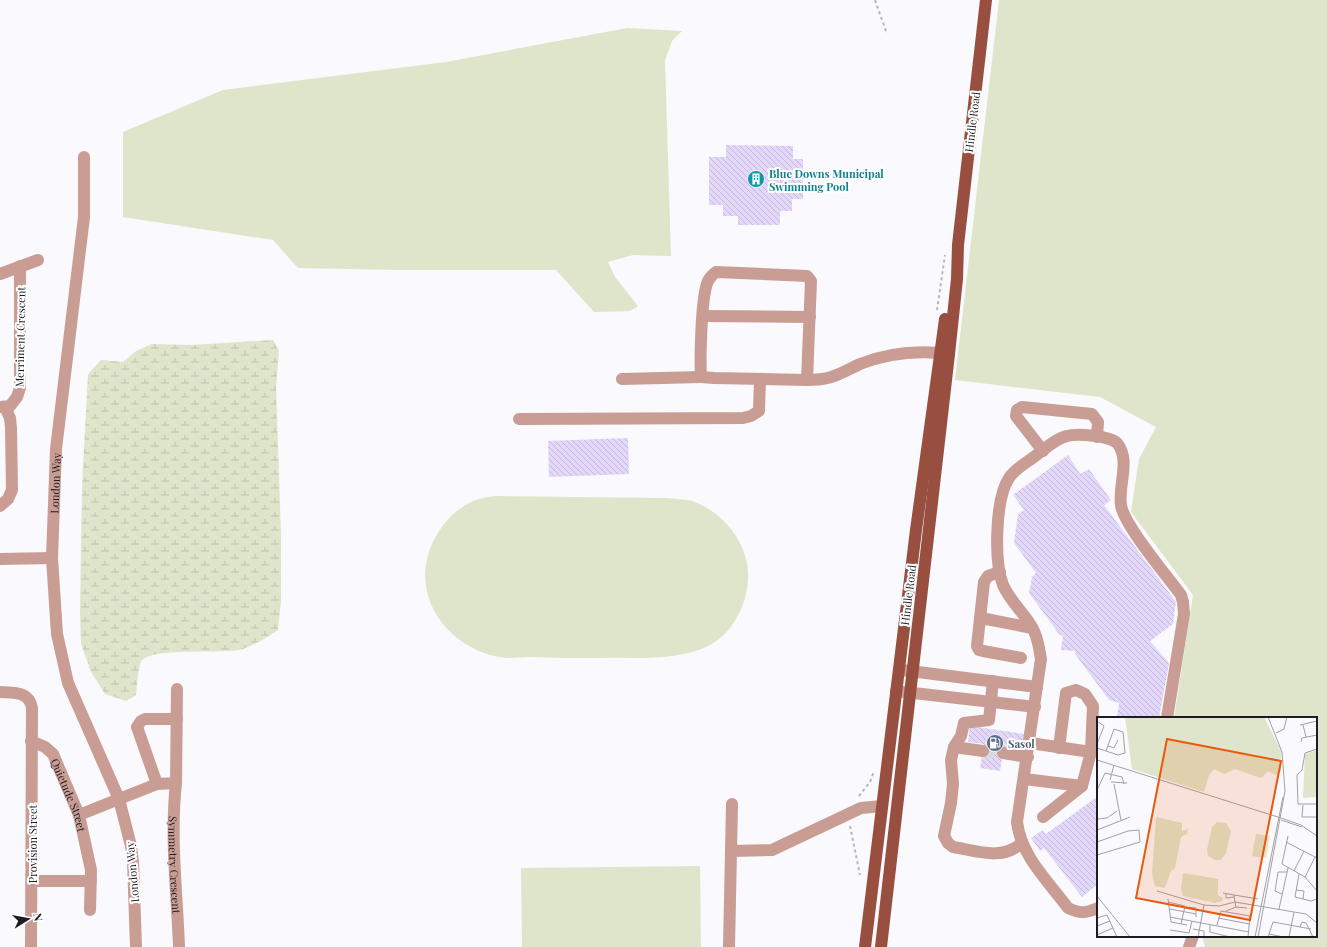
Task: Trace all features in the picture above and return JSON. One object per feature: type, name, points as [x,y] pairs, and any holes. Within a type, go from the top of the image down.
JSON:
[{"type":"main road","name":"Hindle Road","points":[[865,947],[899,669],[944,353],[957,279],[958,245],[986,0]]},
{"type":"main road","name":"Hindle Road","points":[[881,947],[913,671],[944,353]]},
{"type":"street","name":"London Way","points":[[84,157],[84,217],[56,449],[52,558],[57,634],[68,683],[124,797],[133,862],[136,947]]},
{"type":"street","points":[[0,274],[38,260]]},
{"type":"street","name":"Merriment Crescent","points":[[0,506],[11,495],[12,490],[12,428],[10,418],[5,407],[17,397],[20,388],[20,266]]},
{"type":"street","points":[[701,378],[703,316],[706,286],[712,275],[716,272],[808,276],[811,281],[807,380]]},
{"type":"street","points":[[703,316],[810,318]]},
{"type":"street","points":[[622,379],[701,378],[819,380],[838,376],[860,365],[879,358],[906,353],[944,353]]},
{"type":"street","points":[[520,419],[743,418],[751,416],[759,411],[760,379]]},
{"type":"street","points":[[1043,451],[1016,416],[1017,410],[1022,407],[1092,414],[1098,422],[1097,437]]},
{"type":"street","points":[[1097,908],[1086,913],[1077,913],[1068,908],[1030,857],[1022,843],[1018,822],[1041,659],[1038,642],[1032,628],[1010,598],[1004,585],[1000,572],[996,539],[1002,500],[1008,478],[1043,451],[1066,436],[1109,438],[1116,442],[1122,451],[1123,461],[1120,494],[1122,512],[1181,595],[1184,614],[1168,717]]},
{"type":"street","points":[[0,559],[52,558]]},
{"type":"street","points":[[1000,572],[988,576],[985,579],[977,646],[979,650],[1021,658]]},
{"type":"street","points":[[981,618],[1032,628]]},
{"type":"street","points":[[899,669],[1037,687]]},
{"type":"street","points":[[993,681],[989,720],[964,723],[961,736],[954,747],[951,760],[953,784],[951,803],[943,831],[945,839],[953,847],[996,854],[1013,851],[1022,843]]},
{"type":"street","name":"Symmetry Crescent","points":[[177,689],[176,783],[172,832],[173,854],[176,870],[179,947]]},
{"type":"street","points":[[1043,817],[1082,786],[1091,752],[1093,706],[1085,694],[1076,690],[1066,693],[1059,748]]},
{"type":"street","points":[[896,691],[1035,707]]},
{"type":"street","points":[[0,692],[20,694],[29,700],[32,708],[31,740]]},
{"type":"street","points":[[157,784],[138,732],[138,724],[143,720],[177,719]]},
{"type":"street","name":"Quietude Street","points":[[31,740],[45,747],[52,754],[79,815],[90,863],[90,910]]},
{"type":"street","name":"Provision Street","points":[[31,740],[31,947]]},
{"type":"street","points":[[1030,743],[1091,752]]},
{"type":"street","points":[[954,747],[983,751]]},
{"type":"street","points":[[1003,753],[1028,757]]},
{"type":"street","points":[[1024,779],[1082,786]]},
{"type":"street","points":[[79,815],[157,784],[176,783]]},
{"type":"street","points":[[730,947],[732,804]]},
{"type":"street","points":[[731,851],[772,850],[861,808],[882,806]]},
{"type":"street","points":[[32,881],[91,881]]},
{"type":"street","points":[[1189,947],[1192,937]]},
{"type":"path","points":[[875,0],[887,34]]},
{"type":"green space","points":[[999,0],[1327,0],[1327,947],[1205,947],[1202,937],[1317,937],[1317,717],[1174,717],[1193,595],[1131,512],[1139,459],[1156,427],[1100,397],[955,380]]},
{"type":"green space","points":[[627,28],[682,31],[672,41],[665,60],[671,256],[633,255],[608,262],[615,277],[638,306],[630,311],[594,312],[556,270],[398,270],[298,268],[273,240],[123,217],[123,132],[223,90],[446,62]]},
{"type":"green space","points":[[273,340],[279,351],[276,387],[281,534],[281,601],[278,630],[243,649],[233,651],[172,652],[147,657],[141,662],[140,665],[136,695],[126,701],[105,694],[91,672],[81,644],[80,611],[82,487],[88,374],[101,360],[123,362],[136,351],[152,344],[192,345]]},
{"type":"green space","points":[[496,496],[666,498],[692,501],[704,506],[715,513],[733,531],[745,554],[748,579],[742,608],[726,633],[718,640],[710,645],[684,654],[656,658],[508,658],[482,652],[465,644],[439,619],[431,603],[426,586],[426,568],[433,541],[447,520],[459,509],[473,501]]},
{"type":"green space","points":[[700,866],[701,947],[522,947],[521,868]]},
{"type":"building","name":"Blue Downs Municipal Swimming Pool","points":[[726,145],[793,146],[793,159],[803,159],[803,199],[792,199],[792,211],[780,211],[780,225],[738,225],[738,216],[723,216],[723,205],[709,205],[709,157],[726,157]]},
{"type":"building","points":[[628,438],[629,474],[549,477],[548,441]]},
{"type":"building","points":[[1068,455],[1080,474],[1089,469],[1111,500],[1104,505],[1176,602],[1173,624],[1150,641],[1169,663],[1159,717],[1117,717],[1119,703],[1109,700],[1075,654],[1075,651],[1061,650],[1063,636],[1059,634],[1029,593],[1032,577],[1036,573],[1014,543],[1018,514],[1024,510],[1013,495]]},
{"type":"building","points":[[970,726],[1024,734],[1022,750],[1004,747],[1000,771],[980,768],[984,744],[968,742]]},
{"type":"building","points":[[1097,797],[1097,885],[1082,897],[1044,848],[1040,851],[1031,838],[1043,830],[1046,834]]},
{"type":"tunnel","points":[[983,751],[1003,753]]},
{"type":"place","name":"Blue Downs Municipal Swimming Pool","points":[[756,179]]},
{"type":"place","name":"Sasol","points":[[995,743]]}]
